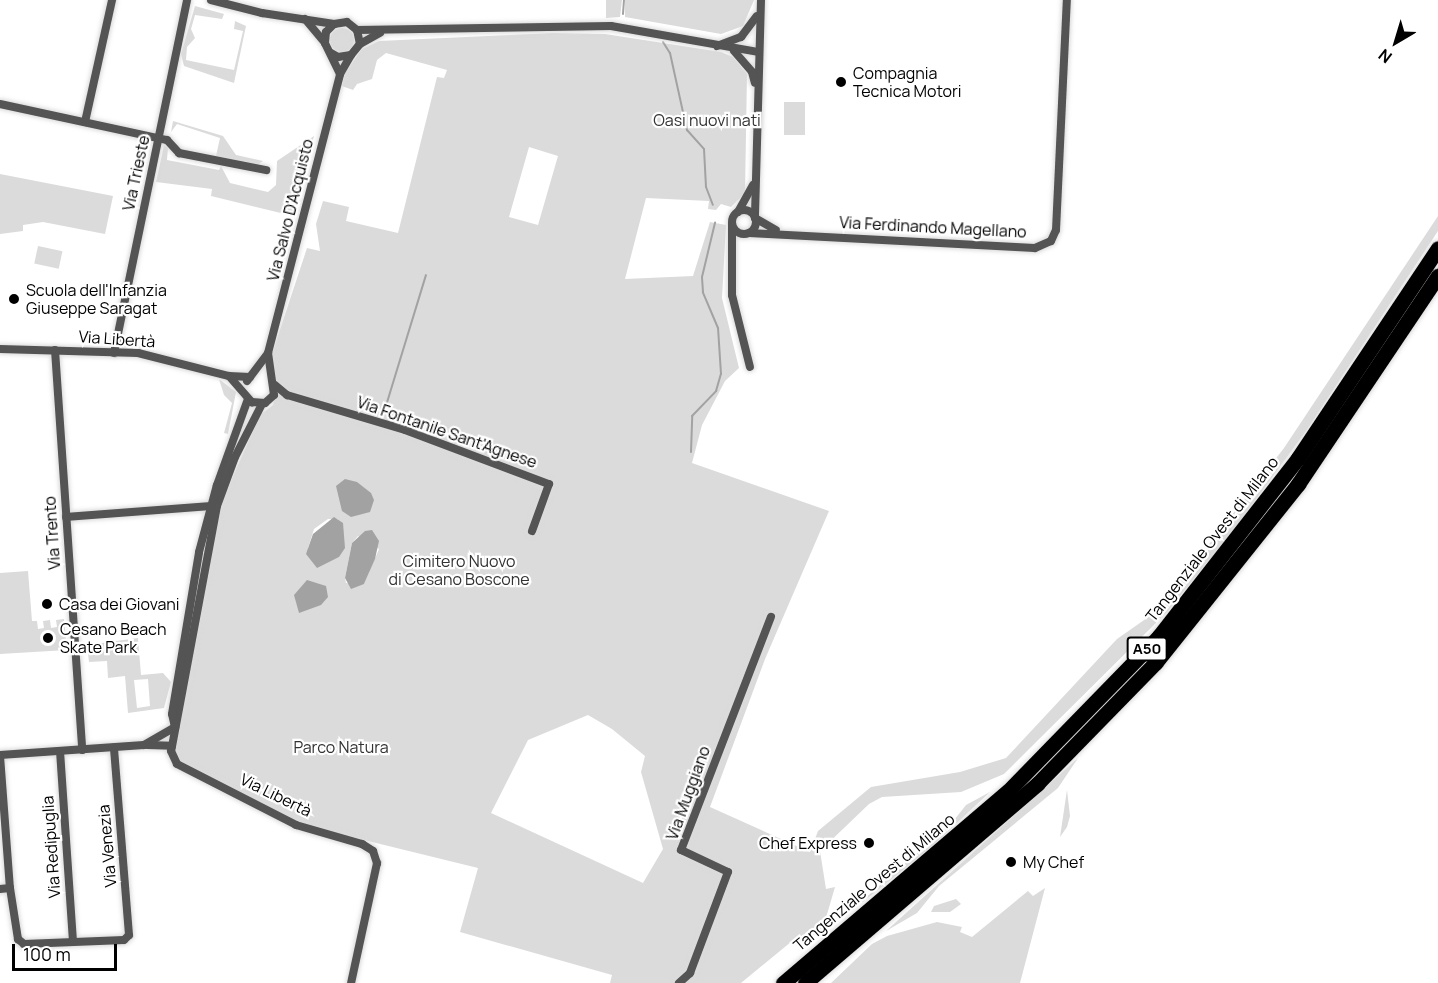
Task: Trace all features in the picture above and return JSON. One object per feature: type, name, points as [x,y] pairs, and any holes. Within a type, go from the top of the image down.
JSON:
[{"type":"highway","name":"Tangenziale Ovest di Milano","points":[[783,983],[1007,792],[1158,636],[1298,458],[1438,248]]},
{"type":"highway","name":"Tangenziale Ovest di Milano","points":[[805,983],[1011,808],[1156,662],[1298,484],[1438,276]]},
{"type":"street","points":[[85,122],[112,0]]},
{"type":"street","name":"Via Trieste","points":[[114,353],[187,0]]},
{"type":"street","points":[[211,0],[334,24],[347,22],[357,30],[360,44]]},
{"type":"street","points":[[731,248],[755,225],[753,185],[761,0]]},
{"type":"street","name":"Via Ferdinando Magellano","points":[[745,233],[785,233],[1035,248],[1051,241],[1056,230],[1067,0]]},
{"type":"street","points":[[714,46],[741,38],[760,10]]},
{"type":"street","points":[[305,19],[325,43],[340,74]]},
{"type":"street","points":[[325,43],[326,32],[334,24]]},
{"type":"street","points":[[357,30],[611,26],[735,51],[758,52]]},
{"type":"street","points":[[330,52],[338,57],[351,55],[371,36],[398,29]]},
{"type":"street","points":[[741,38],[758,52]]},
{"type":"street","points":[[735,51],[752,72],[757,89]]},
{"type":"street","name":"Via Salvo D'Acquisto","points":[[268,353],[340,74],[351,55]]},
{"type":"street","points":[[0,104],[167,140],[179,153],[266,171]]},
{"type":"street","points":[[750,368],[732,295],[731,248],[732,224],[753,185]]},
{"type":"street","points":[[738,212],[748,210],[755,218]]},
{"type":"street","name":"Via Ferdinando Magellano","points":[[755,218],[785,233]]},
{"type":"street","points":[[732,224],[745,233]]},
{"type":"street","name":"Via Libertà","points":[[0,349],[149,355],[229,376],[252,376],[272,381]]},
{"type":"street","name":"Via Trento","points":[[55,350],[82,750]]},
{"type":"street","points":[[73,942],[24,944],[18,939],[5,889],[0,756],[144,745],[172,746],[175,727],[172,714],[177,683],[214,506],[252,376],[268,353]]},
{"type":"street","points":[[268,353],[272,381],[271,399]]},
{"type":"street","points":[[229,376],[246,395],[262,404]]},
{"type":"street","points":[[272,381],[287,395]]},
{"type":"street","points":[[214,506],[235,457],[262,404],[287,395]]},
{"type":"street","name":"Via Fontanile Sant'Agnese","points":[[287,395],[422,436],[549,484],[532,531]]},
{"type":"street","points":[[66,517],[214,506]]},
{"type":"street","name":"Via Muggiano","points":[[679,983],[690,974],[728,872],[681,850],[771,617]]},
{"type":"street","points":[[144,745],[175,727]]},
{"type":"street","name":"Via Libertà","points":[[172,746],[177,764],[193,773],[296,825],[362,844],[374,852],[377,863],[351,983]]},
{"type":"street","name":"Via Venezia","points":[[73,942],[124,940],[129,935],[114,748]]},
{"type":"street","name":"Via Redipuglia","points":[[60,751],[73,942]]},
{"type":"green space","points":[[606,0],[622,0],[620,17],[606,18]]},
{"type":"green space","points":[[625,0],[754,0],[743,26],[721,34],[625,17]]},
{"type":"green space","points":[[195,6],[224,14],[222,19],[195,15],[191,29],[195,38],[187,47],[186,60],[234,70],[243,31],[234,29],[235,21],[246,26],[234,83],[184,66],[181,54]]},
{"type":"green space","points":[[342,28],[351,31],[354,40],[351,49],[342,52],[333,49],[330,40],[333,31]]},
{"type":"green space","points":[[553,33],[605,34],[721,52],[733,57],[747,74],[745,193],[731,207],[721,204],[716,210],[708,209],[709,201],[646,198],[625,279],[693,276],[710,222],[726,225],[722,298],[739,368],[725,381],[702,425],[692,463],[829,511],[765,659],[710,807],[810,852],[818,831],[871,787],[960,772],[1006,758],[1117,639],[1157,611],[1284,448],[1438,216],[1438,231],[1306,431],[1235,528],[1167,612],[1004,774],[961,792],[882,797],[869,804],[820,851],[826,889],[835,887],[823,928],[803,947],[797,937],[741,983],[610,983],[612,975],[460,932],[478,868],[307,826],[182,764],[176,756],[176,735],[220,506],[260,415],[273,405],[278,384],[273,375],[272,354],[307,248],[320,251],[316,224],[323,201],[349,207],[346,221],[398,233],[437,77],[444,78],[447,70],[386,53],[377,60],[372,79],[357,84],[353,90],[342,86],[345,73],[362,49],[379,41]],"holes":[[[529,147],[558,156],[538,225],[509,217]],[[328,519],[338,519],[339,557],[333,559],[308,548],[314,529]],[[358,536],[379,549],[364,584],[346,583],[352,543]],[[588,715],[612,729],[645,756],[641,772],[663,849],[643,883],[491,813],[528,740]]]},
{"type":"green space","points":[[784,102],[805,102],[805,135],[784,135]]},
{"type":"green space","points":[[173,121],[223,136],[236,155],[263,161],[257,165],[216,156],[220,138],[177,124],[171,132]]},
{"type":"green space","points":[[314,136],[293,216],[211,196],[212,189],[156,182],[164,145],[168,148],[167,160],[219,170],[221,166],[230,183],[268,192],[276,185],[277,161]]},
{"type":"green space","points":[[0,174],[113,196],[105,234],[43,222],[23,225],[23,231],[0,234]]},
{"type":"green space","points":[[38,246],[62,251],[59,269],[34,264]]},
{"type":"green space","points":[[219,379],[236,392],[228,434],[224,433],[232,403],[224,395]]},
{"type":"green space","points":[[28,571],[32,621],[37,621],[38,629],[44,628],[43,621],[50,620],[51,628],[57,627],[56,620],[64,619],[67,650],[0,654],[0,573]]},
{"type":"green space","points":[[138,638],[141,675],[163,673],[171,682],[164,708],[128,713],[125,676],[108,678],[107,661],[89,662],[87,645]],"holes":[[[148,679],[150,706],[137,708],[134,680]]]},
{"type":"green space","points":[[1078,758],[1058,788],[939,886],[917,913],[886,931]]},
{"type":"green space","points":[[1067,790],[1070,816],[1067,827],[1060,837]]},
{"type":"green space","points":[[990,792],[929,849],[833,926],[951,824],[966,805]]},
{"type":"green space","points":[[1045,888],[1020,983],[831,983],[872,944],[887,936],[937,922],[962,927],[960,932],[972,937],[1028,891],[1033,896]]},
{"type":"green space","points":[[956,899],[961,904],[950,912],[931,912],[934,906]]},
{"type":"shaded area","points":[[345,479],[357,482],[371,493],[374,500],[370,512],[351,517],[342,511],[336,486]]},
{"type":"shaded area","points":[[334,517],[343,523],[345,548],[339,557],[317,568],[306,554],[313,534]]},
{"type":"shaded area","points":[[372,530],[379,541],[375,559],[364,584],[351,589],[345,578],[352,543],[365,531]]},
{"type":"shaded area","points":[[307,580],[326,586],[328,597],[321,605],[299,613],[294,595]]},
{"type":"waterway","points":[[623,14],[624,0]]},
{"type":"waterway","points":[[663,42],[670,53],[687,130],[704,149],[706,187],[713,205]]},
{"type":"waterway","points":[[691,452],[692,416],[716,391],[721,374],[718,328],[703,292],[702,277],[715,223]]},
{"type":"waterway","points":[[385,409],[426,275]]},
{"type":"place","name":"Compagnia Tecnica Motori","points":[[841,82]]},
{"type":"place","name":"Scuola dell'Infanzia Giuseppe Saragat","points":[[14,299]]},
{"type":"place","name":"Casa dei Giovani","points":[[47,604]]},
{"type":"place","name":"Cesano Beach Skate Park","points":[[48,638]]},
{"type":"place","name":"Chef Express","points":[[869,843]]},
{"type":"place","name":"My Chef","points":[[1011,862]]},
{"type":"park label","name":"Oasi nuovi nati","points":[[707,120]]},
{"type":"park label","name":"Cimitero Nuovo di Cesano Boscone","points":[[459,570]]},
{"type":"park label","name":"Parco Natura","points":[[341,747]]}]
